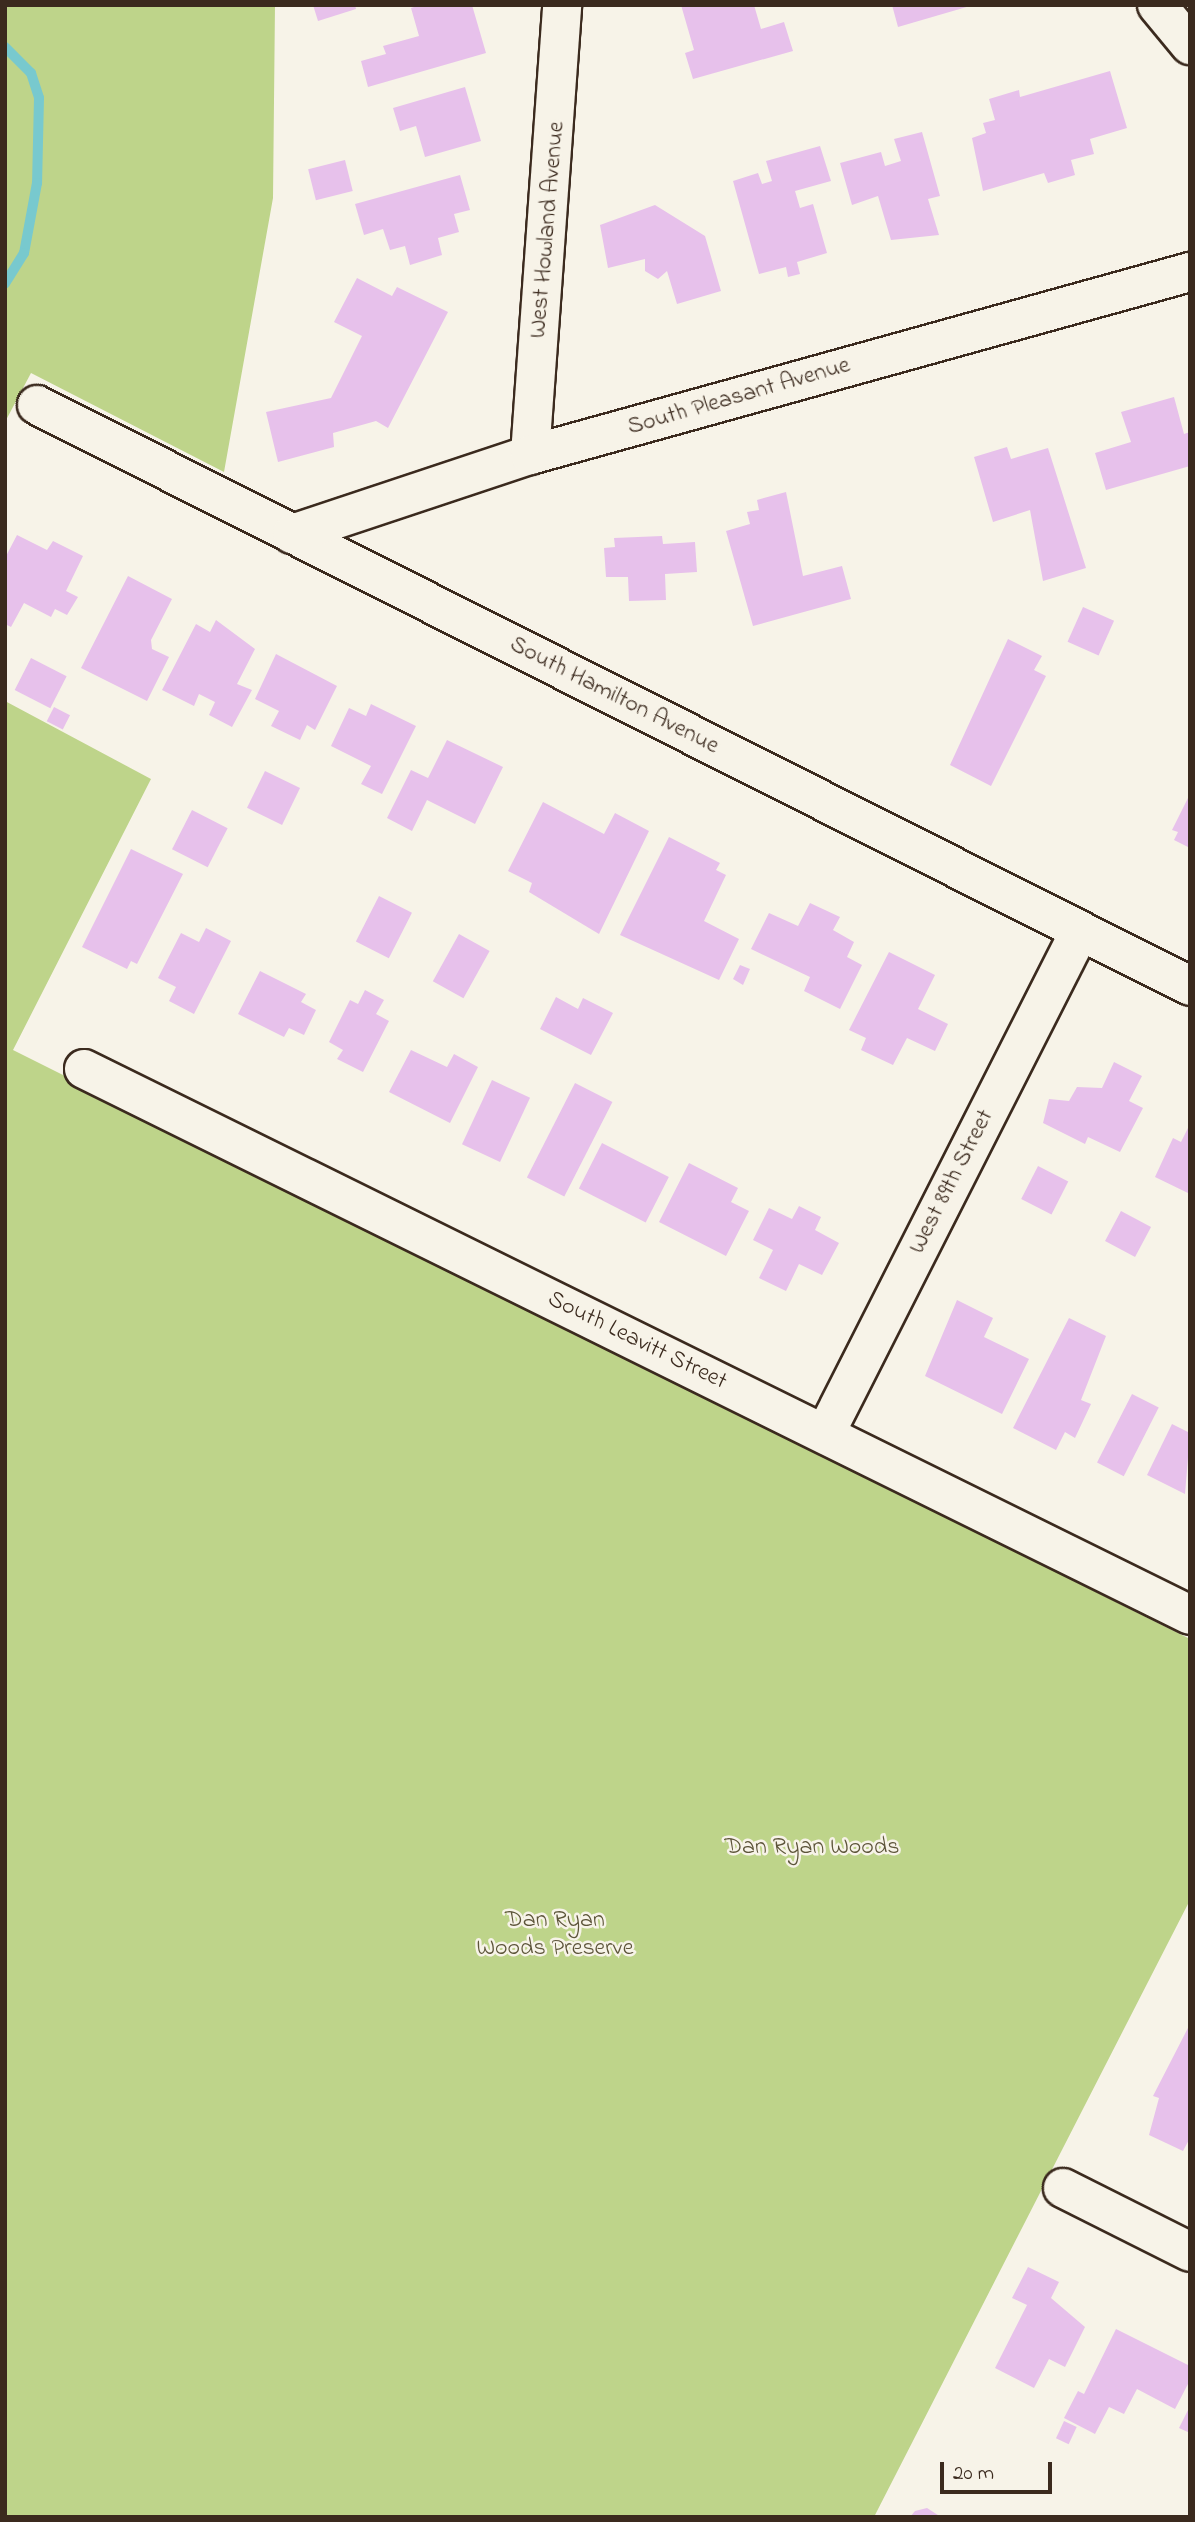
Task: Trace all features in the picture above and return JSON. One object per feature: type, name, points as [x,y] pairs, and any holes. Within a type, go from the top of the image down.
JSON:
[{"type":"street","name":"West Howland Avenue","points":[[530,456],[562,5]]},
{"type":"street","points":[[1157,5],[1190,45]]},
{"type":"street","name":"South Pleasant Avenue","points":[[292,534],[530,456],[1190,272]]},
{"type":"street","name":"South Hamilton Avenue","points":[[37,405],[1190,986]]},
{"type":"street","name":"West 89th Street","points":[[825,1434],[1080,931]]},
{"type":"street","name":"South Leavitt Street","points":[[84,1069],[1190,1615]]},
{"type":"street","points":[[1063,2188],[1190,2252]]},
{"type":"green space","points":[[5,5],[275,5],[273,198],[224,472],[31,373],[5,422]]},
{"type":"green space","name":"Dan Ryan Woods","points":[[5,701],[151,779],[13,1050],[1190,1639],[1190,1900],[874,2517],[5,2517]]},
{"type":"building","points":[[313,5],[355,5],[356,9],[318,21]]},
{"type":"building","points":[[420,5],[472,5],[486,53],[368,87],[361,61],[386,54],[383,46],[419,36],[411,8]]},
{"type":"building","points":[[681,5],[754,5],[761,29],[784,22],[793,51],[693,79],[685,53],[694,50]]},
{"type":"building","points":[[892,5],[970,5],[970,6],[898,27]]},
{"type":"building","points":[[1110,71],[1127,128],[1090,139],[1094,154],[1071,160],[1075,175],[1048,183],[1044,173],[983,191],[972,138],[986,133],[983,123],[995,120],[989,99],[1019,90],[1020,97]]},
{"type":"building","points":[[465,87],[481,141],[425,157],[416,126],[400,131],[393,108]]},
{"type":"building","points":[[922,132],[940,196],[928,199],[939,235],[891,240],[878,196],[852,205],[840,163],[881,152],[885,166],[901,161],[894,139]]},
{"type":"building","points":[[820,146],[831,181],[795,191],[800,208],[813,204],[827,253],[797,262],[800,274],[788,277],[786,267],[759,274],[733,181],[758,173],[762,184],[772,181],[766,161]]},
{"type":"building","points":[[345,160],[353,191],[316,200],[308,169]]},
{"type":"building","points":[[460,175],[470,210],[454,214],[459,232],[438,238],[442,255],[410,265],[405,246],[390,250],[383,229],[364,235],[355,204]]},
{"type":"building","points":[[655,205],[705,236],[721,291],[677,304],[667,271],[658,279],[645,271],[645,259],[608,268],[600,225]]},
{"type":"building","points":[[357,278],[392,296],[397,287],[448,312],[388,428],[376,421],[333,433],[334,447],[278,462],[266,412],[331,398],[362,336],[334,322]]},
{"type":"building","points":[[1174,397],[1184,434],[1190,432],[1190,466],[1106,490],[1095,453],[1131,442],[1121,412]]},
{"type":"building","points":[[1007,447],[1011,459],[1048,448],[1086,568],[1043,581],[1030,510],[993,522],[974,457]]},
{"type":"building","points":[[786,492],[803,576],[842,566],[851,599],[753,626],[726,531],[750,524],[747,512],[759,510],[757,500]]},
{"type":"building","points":[[17,535],[47,550],[53,541],[83,556],[66,591],[78,597],[67,615],[55,609],[51,617],[24,603],[11,627],[5,624],[5,558]]},
{"type":"building","points":[[662,536],[663,544],[695,542],[697,572],[665,574],[666,600],[629,601],[628,577],[606,577],[604,548],[615,547],[614,538]]},
{"type":"building","points":[[128,576],[172,599],[151,640],[152,649],[169,657],[147,701],[81,668]]},
{"type":"building","points":[[1083,607],[1114,621],[1099,656],[1068,642]]},
{"type":"building","points":[[216,620],[255,649],[237,684],[252,690],[232,727],[209,715],[215,702],[199,694],[194,706],[162,690],[196,624],[210,632]]},
{"type":"building","points":[[1008,639],[1042,656],[1034,670],[1046,676],[991,786],[950,765]]},
{"type":"building","points":[[276,654],[337,686],[315,730],[307,725],[300,740],[271,726],[279,711],[255,699]]},
{"type":"building","points":[[31,658],[67,676],[50,708],[15,690]]},
{"type":"building","points":[[371,704],[416,726],[382,794],[361,784],[371,766],[331,746],[349,708],[366,716]]},
{"type":"building","points":[[54,707],[70,715],[63,729],[47,721]]},
{"type":"building","points":[[447,740],[503,767],[475,824],[427,800],[412,831],[387,818],[411,770],[428,778]]},
{"type":"building","points":[[265,771],[300,788],[282,825],[247,808]]},
{"type":"building","points":[[1190,794],[1190,848],[1174,840],[1178,832],[1172,830]]},
{"type":"building","points":[[543,802],[604,834],[615,813],[649,831],[599,934],[529,892],[532,883],[508,871]]},
{"type":"building","points":[[192,810],[228,828],[208,867],[172,849]]},
{"type":"building","points":[[669,837],[720,863],[716,870],[726,875],[704,921],[739,939],[719,980],[620,935]]},
{"type":"building","points":[[131,849],[183,874],[137,964],[131,961],[127,969],[82,947]]},
{"type":"building","points":[[379,896],[412,913],[389,958],[356,941]]},
{"type":"building","points":[[810,903],[840,917],[833,930],[854,942],[847,957],[862,965],[840,1009],[804,991],[810,977],[751,949],[769,913],[798,926]]},
{"type":"building","points":[[206,928],[231,941],[194,1014],[169,1001],[176,987],[158,978],[181,933],[199,942]]},
{"type":"building","points":[[459,934],[490,951],[463,998],[433,981]]},
{"type":"building","points":[[889,952],[935,975],[918,1009],[948,1024],[935,1051],[907,1038],[893,1065],[861,1050],[866,1038],[849,1030]]},
{"type":"building","points":[[740,965],[750,969],[743,985],[733,979]]},
{"type":"building","points":[[260,971],[306,994],[301,1002],[316,1010],[304,1035],[289,1028],[284,1037],[238,1014]]},
{"type":"building","points":[[365,990],[384,1000],[376,1014],[389,1021],[363,1072],[337,1059],[343,1050],[329,1042],[350,1000],[358,1004]]},
{"type":"building","points":[[556,997],[578,1009],[583,998],[613,1013],[591,1055],[540,1029]]},
{"type":"building","points":[[411,1050],[447,1067],[454,1054],[478,1067],[450,1123],[389,1092]]},
{"type":"building","points":[[1114,1062],[1142,1076],[1129,1101],[1143,1108],[1120,1152],[1088,1137],[1085,1144],[1043,1123],[1049,1099],[1069,1101],[1077,1087],[1102,1088]]},
{"type":"building","points":[[492,1080],[530,1098],[500,1162],[462,1144]]},
{"type":"building","points":[[575,1083],[612,1102],[564,1197],[527,1177]]},
{"type":"building","points":[[1190,1124],[1190,1194],[1155,1177],[1173,1138],[1181,1142]]},
{"type":"building","points":[[602,1143],[669,1177],[646,1222],[579,1188]]},
{"type":"building","points":[[689,1163],[738,1188],[731,1202],[749,1211],[726,1256],[659,1222]]},
{"type":"building","points":[[1038,1166],[1068,1181],[1051,1214],[1021,1199]]},
{"type":"building","points":[[799,1206],[821,1217],[815,1230],[839,1243],[822,1275],[799,1264],[786,1291],[759,1278],[773,1250],[753,1240],[769,1208],[792,1219]]},
{"type":"building","points":[[1121,1211],[1151,1227],[1135,1257],[1105,1241]]},
{"type":"building","points":[[957,1300],[993,1318],[984,1337],[1029,1359],[1002,1414],[925,1376]]},
{"type":"building","points":[[1069,1318],[1106,1336],[1081,1400],[1091,1404],[1075,1438],[1065,1432],[1056,1450],[1013,1428]]},
{"type":"building","points":[[1132,1394],[1159,1408],[1124,1476],[1097,1463]]},
{"type":"building","points":[[1172,1424],[1190,1433],[1185,1494],[1147,1475]]},
{"type":"building","points":[[1190,2024],[1190,2138],[1183,2151],[1149,2135],[1159,2098],[1153,2096]]},
{"type":"building","points":[[1028,2267],[1059,2282],[1051,2298],[1085,2327],[1065,2367],[1049,2359],[1034,2388],[995,2368],[1027,2305],[1012,2298]]},
{"type":"building","points":[[1116,2329],[1190,2366],[1190,2380],[1175,2409],[1137,2389],[1124,2414],[1109,2407],[1095,2434],[1064,2418],[1078,2391],[1084,2394]]},
{"type":"building","points":[[1190,2406],[1190,2433],[1179,2428]]},
{"type":"building","points":[[1064,2421],[1077,2427],[1069,2444],[1056,2438]]},
{"type":"building","points":[[927,2508],[941,2517],[910,2517],[915,2511]]},
{"type":"waterway","points":[[5,47],[31,73],[39,98],[37,183],[24,253],[5,284]]},
{"type":"park label","name":"Dan Ryan Woods Preserve","points":[[555,1935]]}]
